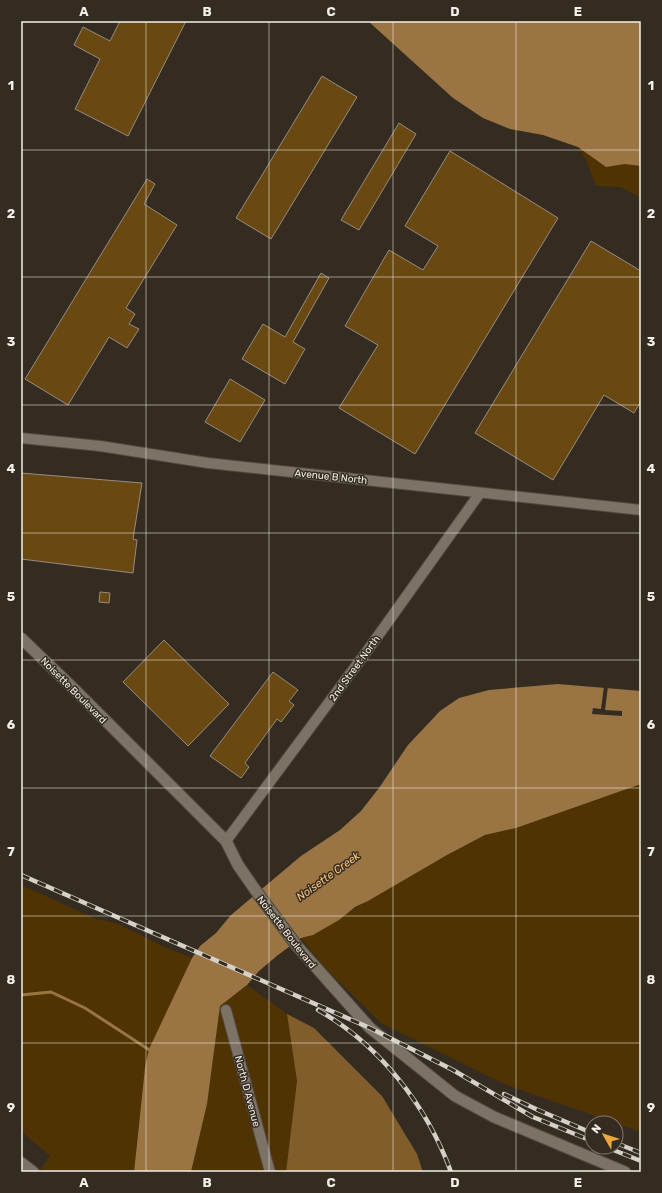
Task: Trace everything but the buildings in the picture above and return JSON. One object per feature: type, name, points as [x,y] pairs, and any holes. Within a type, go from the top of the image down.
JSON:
[{"type":"street","name":"Avenue B North","points":[[21,438],[100,446],[208,463],[641,510]]},
{"type":"street","name":"2nd Street North","points":[[226,841],[370,647],[480,493]]},
{"type":"street","name":"Noisette Boulevard","points":[[21,638],[226,841],[238,865],[256,892],[297,946],[370,1028],[455,1096],[494,1117],[625,1172]]},
{"type":"street","name":"North D Avenue","points":[[226,1010],[270,1172]]},
{"type":"street","points":[[21,1162],[34,1172]]},
{"type":"shaded area","points":[[518,110],[641,130],[641,198],[621,187],[596,186],[586,160],[578,147],[543,135],[510,129],[483,118]]},
{"type":"shaded area","points":[[641,784],[641,1132],[624,1126],[624,1115],[592,1115],[504,1084],[381,1023],[323,966],[301,938],[319,931],[359,905],[447,855],[486,835],[516,828]]},
{"type":"shaded area","points":[[21,885],[96,919],[116,923],[165,947],[192,958],[179,987],[142,1101],[134,1172],[39,1172],[50,1156],[21,1131]]},
{"type":"shaded area","points":[[247,985],[287,1014],[297,1081],[286,1172],[191,1172],[207,1104],[220,1006]]},
{"type":"shaded area","points":[[287,1014],[314,1028],[382,1096],[417,1154],[423,1172],[286,1172],[297,1081]]},
{"type":"water","points":[[368,21],[641,21],[641,166],[625,164],[606,167],[578,147],[543,135],[510,129],[483,118],[453,98]]},
{"type":"water","name":"Noisette Creek","points":[[558,684],[641,691],[641,784],[516,828],[485,835],[355,907],[339,920],[313,935],[301,938],[278,955],[259,971],[247,985],[220,1006],[207,1104],[191,1172],[134,1172],[145,1068],[149,1049],[192,958],[200,946],[216,933],[231,915],[301,856],[340,830],[361,811],[379,788],[408,745],[440,711],[459,698],[489,690]]},
{"type":"pier","points":[[604,686],[608,686],[605,710],[622,711],[622,716],[592,714],[593,708],[601,709]]},
{"type":"waterway","points":[[21,995],[51,992],[85,1008],[151,1051]]},
{"type":"railway","points":[[21,875],[370,1028],[453,1070],[533,1117],[584,1138]]},
{"type":"railway","points":[[318,1010],[341,1024],[362,1041],[399,1079],[429,1124],[451,1172]]},
{"type":"railway","points":[[504,1094],[584,1130]]},
{"type":"railway","points":[[624,1146],[641,1153]]},
{"type":"railway","points":[[624,1154],[641,1161]]}]
